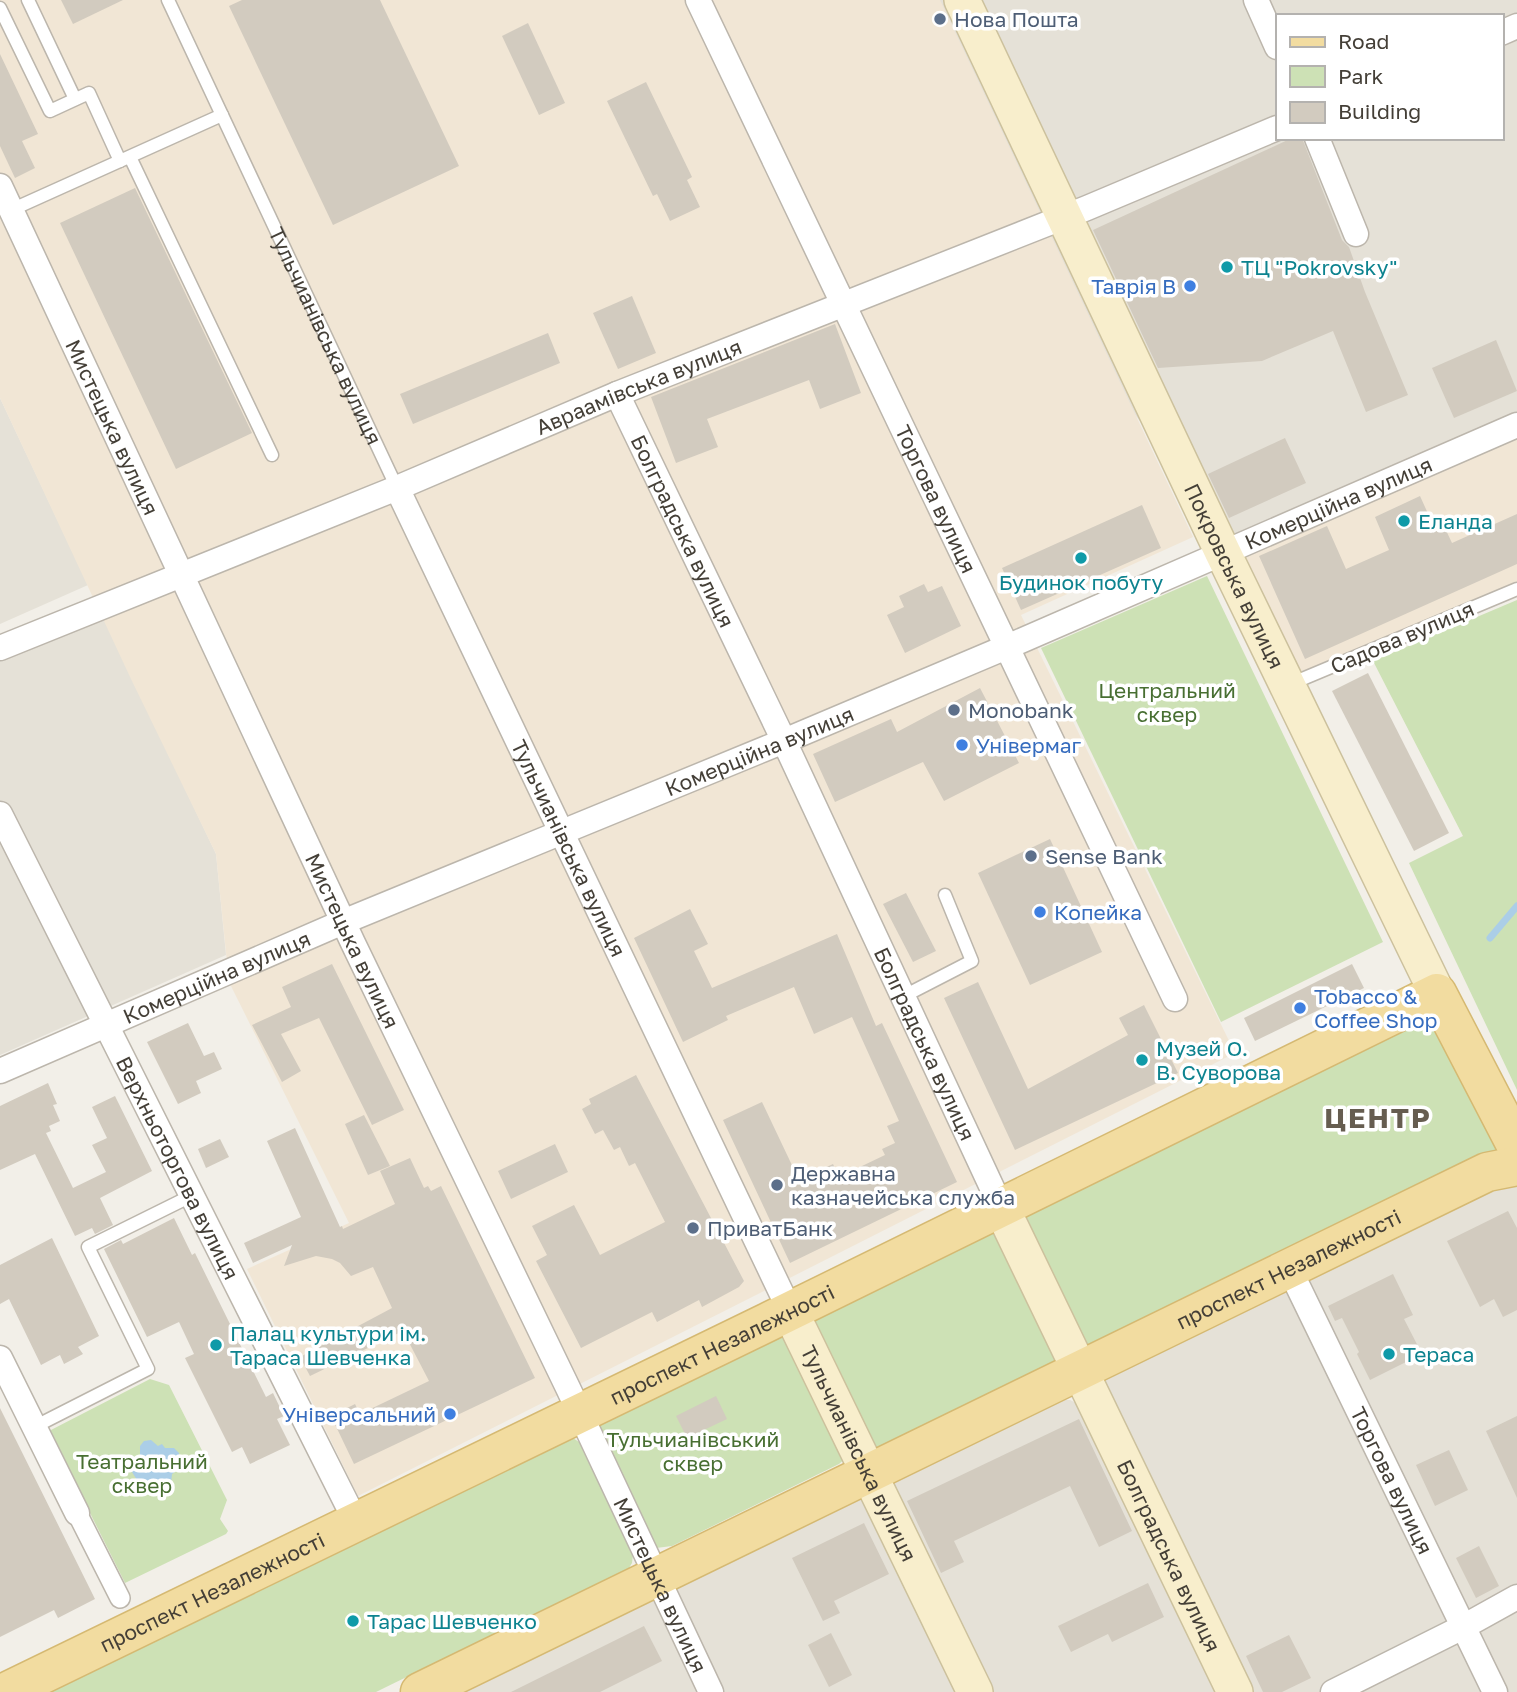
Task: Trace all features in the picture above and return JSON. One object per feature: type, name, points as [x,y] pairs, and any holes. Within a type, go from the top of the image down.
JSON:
[{"type":"main road","name":"Покровська вулиця","points":[[962,0],[1223,553],[1437,993],[1517,1147]]},
{"type":"main road","name":"проспект Незалежності","points":[[6,1692],[1437,993]]},
{"type":"main road","name":"проспект Незалежності","points":[[420,1692],[1487,1172],[1517,1166]]},
{"type":"main road","name":"Болградська вулиця","points":[[1001,1207],[1235,1692]]},
{"type":"main road","name":"Тульчианівська вулиця","points":[[790,1311],[975,1692]]},
{"type":"street","name":"Торгова вулиця","points":[[698,0],[1175,999]]},
{"type":"street","points":[[1256,0],[1276,45]]},
{"type":"street","name":"Авраамівська вулиця","points":[[0,648],[397,488],[617,394],[1065,216],[1276,128]]},
{"type":"street","points":[[1318,140],[1356,234]]},
{"type":"street","name":"Мистецька вулиця","points":[[0,186],[6,213],[183,574],[343,922],[711,1692]]},
{"type":"street","name":"Болградська вулиця","points":[[617,394],[784,741],[1001,1207]]},
{"type":"street","name":"Комерційна вулиця","points":[[0,1071],[343,922],[1005,647],[1517,425]]},
{"type":"street","name":"Тульчианівська вулиця","points":[[397,488],[790,1311]]},
{"type":"street","name":"Верхньоторгова вулиця","points":[[0,814],[356,1522]]},
{"type":"street","name":"Торгова вулиця","points":[[1289,1268],[1495,1692]]},
{"type":"street","points":[[0,1357],[120,1598]]},
{"type":"street","points":[[1333,1692],[1517,1597]]},
{"type":"lane","points":[[28,0],[75,99]]},
{"type":"lane","name":"Тульчианівська вулиця","points":[[168,0],[397,488]]},
{"type":"lane","points":[[0,8],[50,111],[89,93],[125,159],[272,456]]},
{"type":"lane","points":[[6,213],[222,115]]},
{"type":"lane","name":"Садова вулиця","points":[[1288,685],[1517,589]]},
{"type":"lane","points":[[904,996],[972,961],[945,895]]},
{"type":"lane","points":[[34,1427],[148,1369],[88,1247],[191,1196]]},
{"type":"shaded area","points":[[0,0],[940,0],[1193,537],[1021,615],[1235,1053],[358,1496],[247,1269],[349,1223],[229,982],[216,854],[0,398]]},
{"type":"shaded area","points":[[831,0],[1517,0],[1517,416],[1227,540]]},
{"type":"shaded area","points":[[0,398],[88,585],[0,624]]},
{"type":"shaded area","points":[[1517,436],[1517,584],[1294,679],[1233,555]]},
{"type":"shaded area","points":[[103,616],[216,854],[226,955],[0,1055],[0,659]]},
{"type":"shaded area","points":[[1517,1166],[1517,1692],[457,1692],[1058,1400],[1070,1400],[1088,1409],[1079,1370]]},
{"type":"green space","name":"Центральний сквер","points":[[1207,576],[1383,942],[1221,1022],[1041,648]]},
{"type":"green space","points":[[1517,600],[1517,1090],[1409,863],[1463,836],[1373,661]]},
{"type":"green space","points":[[1430,1015],[1501,1152],[877,1450],[812,1319]]},
{"type":"green space","name":"Тульчианівський сквер","points":[[784,1327],[849,1455],[839,1464],[672,1546],[656,1548],[592,1424]]},
{"type":"green space","name":"Театральний сквер","points":[[150,1379],[169,1385],[227,1500],[220,1519],[228,1531],[125,1583],[49,1431]]},
{"type":"green space","points":[[573,1438],[579,1442],[633,1555],[629,1568],[376,1692],[40,1692]]},
{"type":"water","points":[[151,1440],[158,1446],[162,1444],[165,1448],[174,1448],[179,1453],[174,1467],[176,1471],[167,1487],[161,1488],[153,1482],[149,1485],[146,1480],[137,1480],[132,1472],[137,1462],[135,1457],[140,1455],[140,1446],[144,1441]]},
{"type":"building","points":[[61,0],[123,0],[73,24]]},
{"type":"building","points":[[242,0],[380,0],[459,166],[333,225],[229,6]]},
{"type":"building","points":[[528,23],[565,103],[539,115],[502,36]]},
{"type":"building","points":[[0,54],[38,134],[22,141],[35,168],[15,178],[0,146]]},
{"type":"building","points":[[646,82],[692,177],[687,180],[700,207],[670,221],[657,194],[653,196],[607,101]]},
{"type":"building","name":"ТЦ \"Pokrovsky\"","points":[[1288,140],[1303,140],[1408,395],[1366,412],[1333,331],[1262,361],[1158,368],[1093,230]]},
{"type":"building","points":[[135,188],[252,433],[176,469],[60,223]]},
{"type":"building","points":[[632,296],[656,353],[618,369],[593,313]]},
{"type":"building","points":[[835,324],[861,393],[820,409],[809,380],[707,419],[718,447],[676,463],[651,397]]},
{"type":"building","points":[[548,333],[560,363],[413,424],[400,394]]},
{"type":"building","points":[[1496,340],[1517,391],[1454,418],[1432,368]]},
{"type":"building","points":[[1285,438],[1306,483],[1229,518],[1208,474]]},
{"type":"building","points":[[1420,496],[1435,529],[1444,526],[1452,543],[1517,514],[1517,564],[1305,659],[1259,556],[1327,526],[1346,569],[1389,550],[1375,517]]},
{"type":"building","name":"Будинок побуту","points":[[1142,505],[1161,548],[1021,610],[1002,568]]},
{"type":"building","points":[[924,584],[928,592],[942,586],[961,626],[905,653],[887,615],[904,607],[899,596]]},
{"type":"building","points":[[1368,673],[1449,833],[1414,851],[1332,691]]},
{"type":"building","points":[[980,688],[1019,763],[944,801],[923,762],[835,802],[813,754],[891,719],[897,732]]},
{"type":"building","name":"Копейка","points":[[1050,839],[1102,952],[1030,985],[978,873]]},
{"type":"building","points":[[906,893],[936,951],[913,962],[883,904]]},
{"type":"building","points":[[690,909],[708,944],[694,951],[712,988],[837,934],[876,1026],[882,1023],[957,1182],[790,1263],[723,1120],[762,1102],[799,1180],[833,1164],[839,1177],[885,1155],[882,1149],[895,1143],[887,1126],[899,1121],[852,1017],[814,1034],[794,987],[726,1016],[728,1020],[683,1042],[634,938]]},
{"type":"building","points":[[332,964],[404,1110],[372,1125],[319,1018],[281,1034],[301,1071],[282,1082],[252,1025],[291,1007],[282,987]]},
{"type":"building","points":[[1352,964],[1364,988],[1255,1041],[1244,1018]]},
{"type":"building","points":[[978,982],[1028,1089],[1128,1035],[1119,1018],[1144,1005],[1178,1073],[1015,1150],[944,998]]},
{"type":"building","points":[[188,1023],[204,1056],[214,1052],[222,1069],[196,1081],[201,1093],[178,1104],[147,1042]]},
{"type":"building","points":[[636,1075],[744,1281],[739,1287],[702,1307],[699,1300],[657,1322],[652,1312],[581,1348],[536,1261],[547,1255],[532,1226],[574,1205],[600,1255],[665,1222],[635,1163],[629,1166],[620,1147],[614,1150],[603,1130],[595,1134],[582,1109],[591,1104],[589,1099]]},
{"type":"building","points":[[48,1083],[57,1104],[53,1105],[60,1121],[49,1126],[51,1131],[46,1133],[73,1188],[106,1172],[92,1145],[107,1138],[92,1107],[115,1096],[152,1171],[100,1198],[113,1225],[95,1234],[92,1228],[75,1236],[35,1154],[0,1170],[0,1106]]},
{"type":"building","points":[[364,1115],[390,1166],[368,1175],[345,1124]]},
{"type":"building","points":[[295,1128],[343,1229],[395,1204],[380,1171],[410,1158],[424,1188],[428,1186],[431,1191],[441,1186],[535,1378],[354,1464],[331,1416],[355,1404],[360,1414],[429,1381],[403,1331],[310,1376],[300,1357],[392,1308],[373,1267],[351,1276],[340,1263],[316,1256],[284,1266],[292,1245],[253,1263],[244,1243],[301,1217],[267,1141]]},
{"type":"building","points":[[220,1139],[229,1157],[206,1168],[198,1149]]},
{"type":"building","points":[[555,1144],[568,1172],[511,1199],[498,1171]]},
{"type":"building","points":[[1508,1211],[1517,1228],[1517,1310],[1503,1317],[1494,1299],[1480,1307],[1447,1241]]},
{"type":"building","name":"Палац культури ім. Тараса Шевченкa","points":[[174,1218],[192,1255],[195,1253],[266,1397],[273,1393],[284,1416],[277,1419],[290,1445],[250,1464],[242,1447],[232,1452],[185,1358],[194,1354],[179,1322],[147,1337],[104,1249],[121,1240],[123,1244]]},
{"type":"building","points":[[52,1238],[99,1336],[78,1347],[83,1354],[64,1364],[60,1355],[41,1365],[9,1299],[0,1304],[0,1265]]},
{"type":"building","points":[[1393,1274],[1413,1315],[1404,1319],[1422,1354],[1370,1380],[1342,1318],[1335,1321],[1328,1306]]},
{"type":"building","points":[[716,1396],[727,1419],[687,1438],[676,1416]]},
{"type":"building","points":[[0,1408],[95,1599],[58,1618],[54,1610],[0,1637]]},
{"type":"building","points":[[1517,1416],[1517,1498],[1486,1431]]},
{"type":"building","points":[[1079,1419],[1132,1531],[1099,1547],[1070,1486],[954,1541],[964,1562],[941,1573],[907,1501]]},
{"type":"building","points":[[1449,1450],[1468,1490],[1435,1506],[1416,1465]]},
{"type":"building","points":[[864,1523],[889,1574],[834,1601],[840,1613],[823,1621],[792,1558]]},
{"type":"building","points":[[1479,1546],[1499,1586],[1476,1598],[1456,1558]]},
{"type":"building","points":[[1148,1583],[1164,1617],[1112,1642],[1108,1634],[1071,1652],[1058,1626]]},
{"type":"building","points":[[644,1626],[662,1661],[600,1692],[511,1692]]},
{"type":"building","points":[[831,1633],[852,1675],[829,1687],[808,1645]]},
{"type":"building","points":[[1289,1635],[1311,1678],[1282,1692],[1263,1692],[1246,1656]]},
{"type":"waterway","points":[[1490,938],[1517,906]]},
{"type":"place","name":"Нова Пошта","points":[[940,19]]},
{"type":"place","name":"ТЦ \"Pokrovsky\"","points":[[1227,267]]},
{"type":"place","name":"Таврія В","points":[[1190,286]]},
{"type":"place","name":"Еланда","points":[[1404,521]]},
{"type":"place","name":"Будинок побуту","points":[[1081,558]]},
{"type":"place","name":"Monobank","points":[[954,710]]},
{"type":"place","name":"Універмаг","points":[[962,745]]},
{"type":"place","name":"Sense Bank","points":[[1031,856]]},
{"type":"place","name":"Копейка","points":[[1040,912]]},
{"type":"place","name":"Tobacco & Coffee Shop","points":[[1300,1008]]},
{"type":"place","name":"Музей О. В. Суворова","points":[[1142,1060]]},
{"type":"place","name":"Державна казначейська служба","points":[[777,1185]]},
{"type":"place","name":"ПриватБанк","points":[[693,1228]]},
{"type":"place","name":"Палац культури ім. Тараса Шевченкa","points":[[216,1345]]},
{"type":"place","name":"Тераса","points":[[1389,1354]]},
{"type":"place","name":"Універсальний","points":[[450,1414]]},
{"type":"place","name":"Тарас Шевченко","points":[[353,1621]]},
{"type":"district","name":"ЦЕНТР","points":[[1378,1117]]}]
